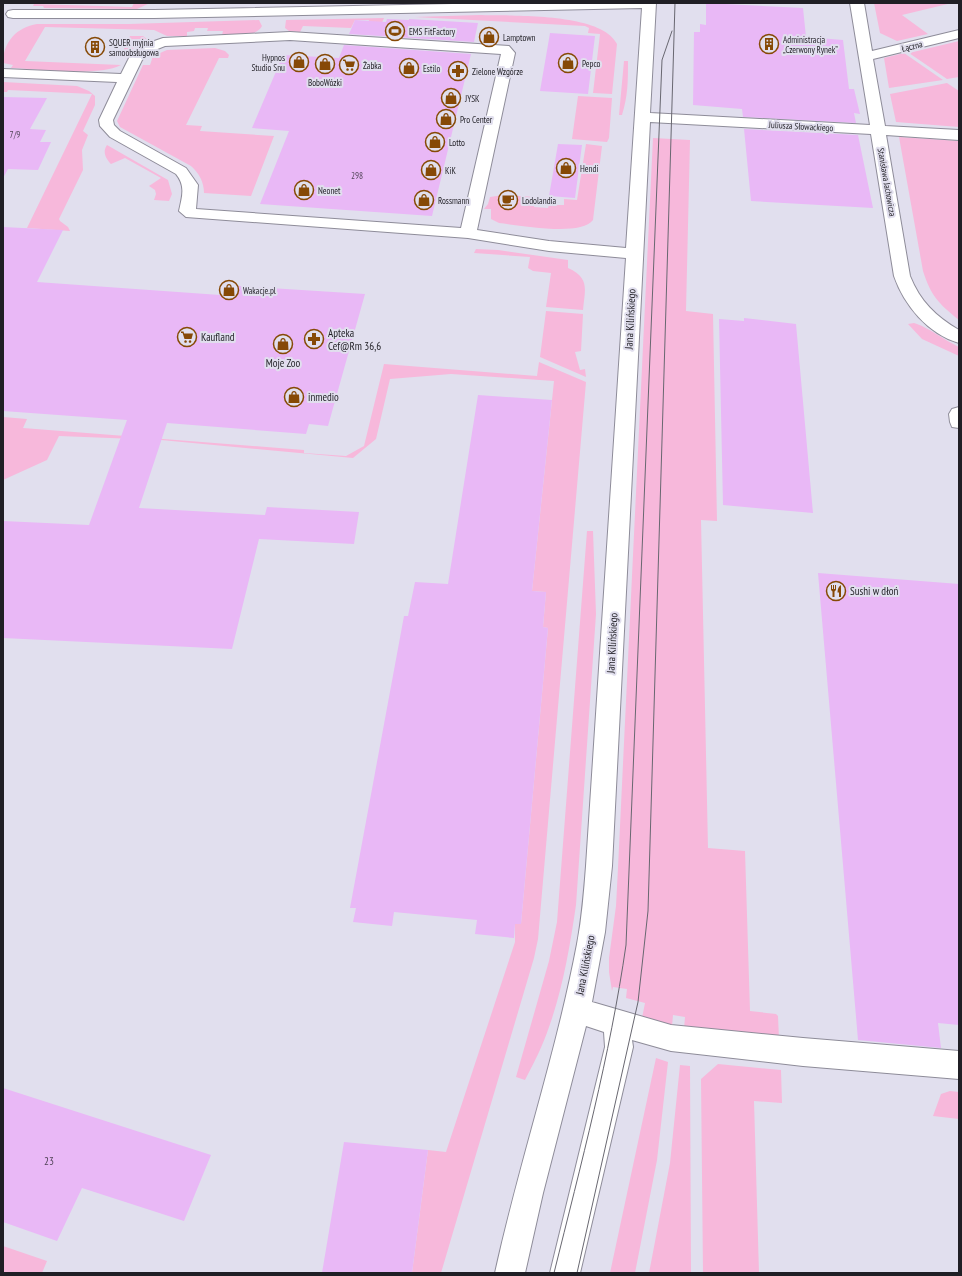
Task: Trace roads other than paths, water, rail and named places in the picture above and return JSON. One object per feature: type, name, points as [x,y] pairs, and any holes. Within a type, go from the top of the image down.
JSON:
[{"type":"street","name":"Stanisława Jachowicza","points":[[857,3],[877,129],[890,194],[902,276],[907,291],[915,304],[927,317],[945,330],[959,337]]},
{"type":"street","points":[[5,26],[15,6],[92,15],[649,4]]},
{"type":"street","name":"Jana Kilińskiego","points":[[507,1266],[576,1010],[588,954],[599,866],[649,4]]},
{"type":"street","points":[[271,36],[274,11]]},
{"type":"street","name":"Łączna","points":[[866,57],[959,34]]},
{"type":"street","points":[[468,233],[480,184],[508,51],[504,49],[271,36],[230,40],[174,41],[152,45],[139,53],[106,120],[107,126],[115,134],[181,171],[189,179],[192,187],[187,211],[192,214],[468,233],[555,247],[634,254]]},
{"type":"street","points":[[3,73],[126,78]]},
{"type":"street","name":"Juliusza Słowackiego","points":[[642,117],[877,129],[959,135]]},
{"type":"street","points":[[959,413],[959,422]]},
{"type":"street","points":[[576,1010],[671,1038],[804,1052],[959,1065]]},
{"type":"street","points":[[565,1273],[619,1047],[618,1030],[614,1022]]},
{"type":"tram line","points":[[577,1273],[638,1002],[648,911],[675,3]]},
{"type":"tram line","points":[[554,1273],[603,1069],[612,1028],[626,945],[662,60],[672,31]]},
{"type":"place","name":"EMS FitFactory","points":[[395,31]]},
{"type":"place","name":"Lamptown","points":[[489,37]]},
{"type":"place","name":"Administracja „Czerwony Rynek”","points":[[769,44]]},
{"type":"place","name":"SQUER myjnia samoobsługowa","points":[[95,47]]},
{"type":"place","name":"Hypnos Studio Snu","points":[[299,62]]},
{"type":"place","name":"Pepco","points":[[568,63]]},
{"type":"place","name":"BoboWózki","points":[[325,64]]},
{"type":"place","name":"Żabka","points":[[349,65]]},
{"type":"place","name":"Estilo","points":[[409,68]]},
{"type":"place","name":"Zielone Wzgórze","points":[[458,71]]},
{"type":"place","name":"JYSK","points":[[451,98]]},
{"type":"place","name":"Pro Center","points":[[446,119]]},
{"type":"place","name":"Lotto","points":[[435,142]]},
{"type":"place","name":"Hendi","points":[[566,168]]},
{"type":"place","name":"KiK","points":[[431,170]]},
{"type":"place","name":"Neonet","points":[[304,190]]},
{"type":"place","name":"Rossmann","points":[[424,200]]},
{"type":"place","name":"Lodolandia","points":[[508,200]]},
{"type":"place","name":"Wakacje.pl","points":[[229,290]]},
{"type":"place","name":"Kaufland","points":[[187,337]]},
{"type":"place","name":"Apteka Cef@Rm 36,6","points":[[314,339]]},
{"type":"place","name":"Moje Zoo","points":[[283,344]]},
{"type":"place","name":"inmedio","points":[[294,397]]},
{"type":"place","name":"Sushi w dłoń","points":[[836,591]]}]
